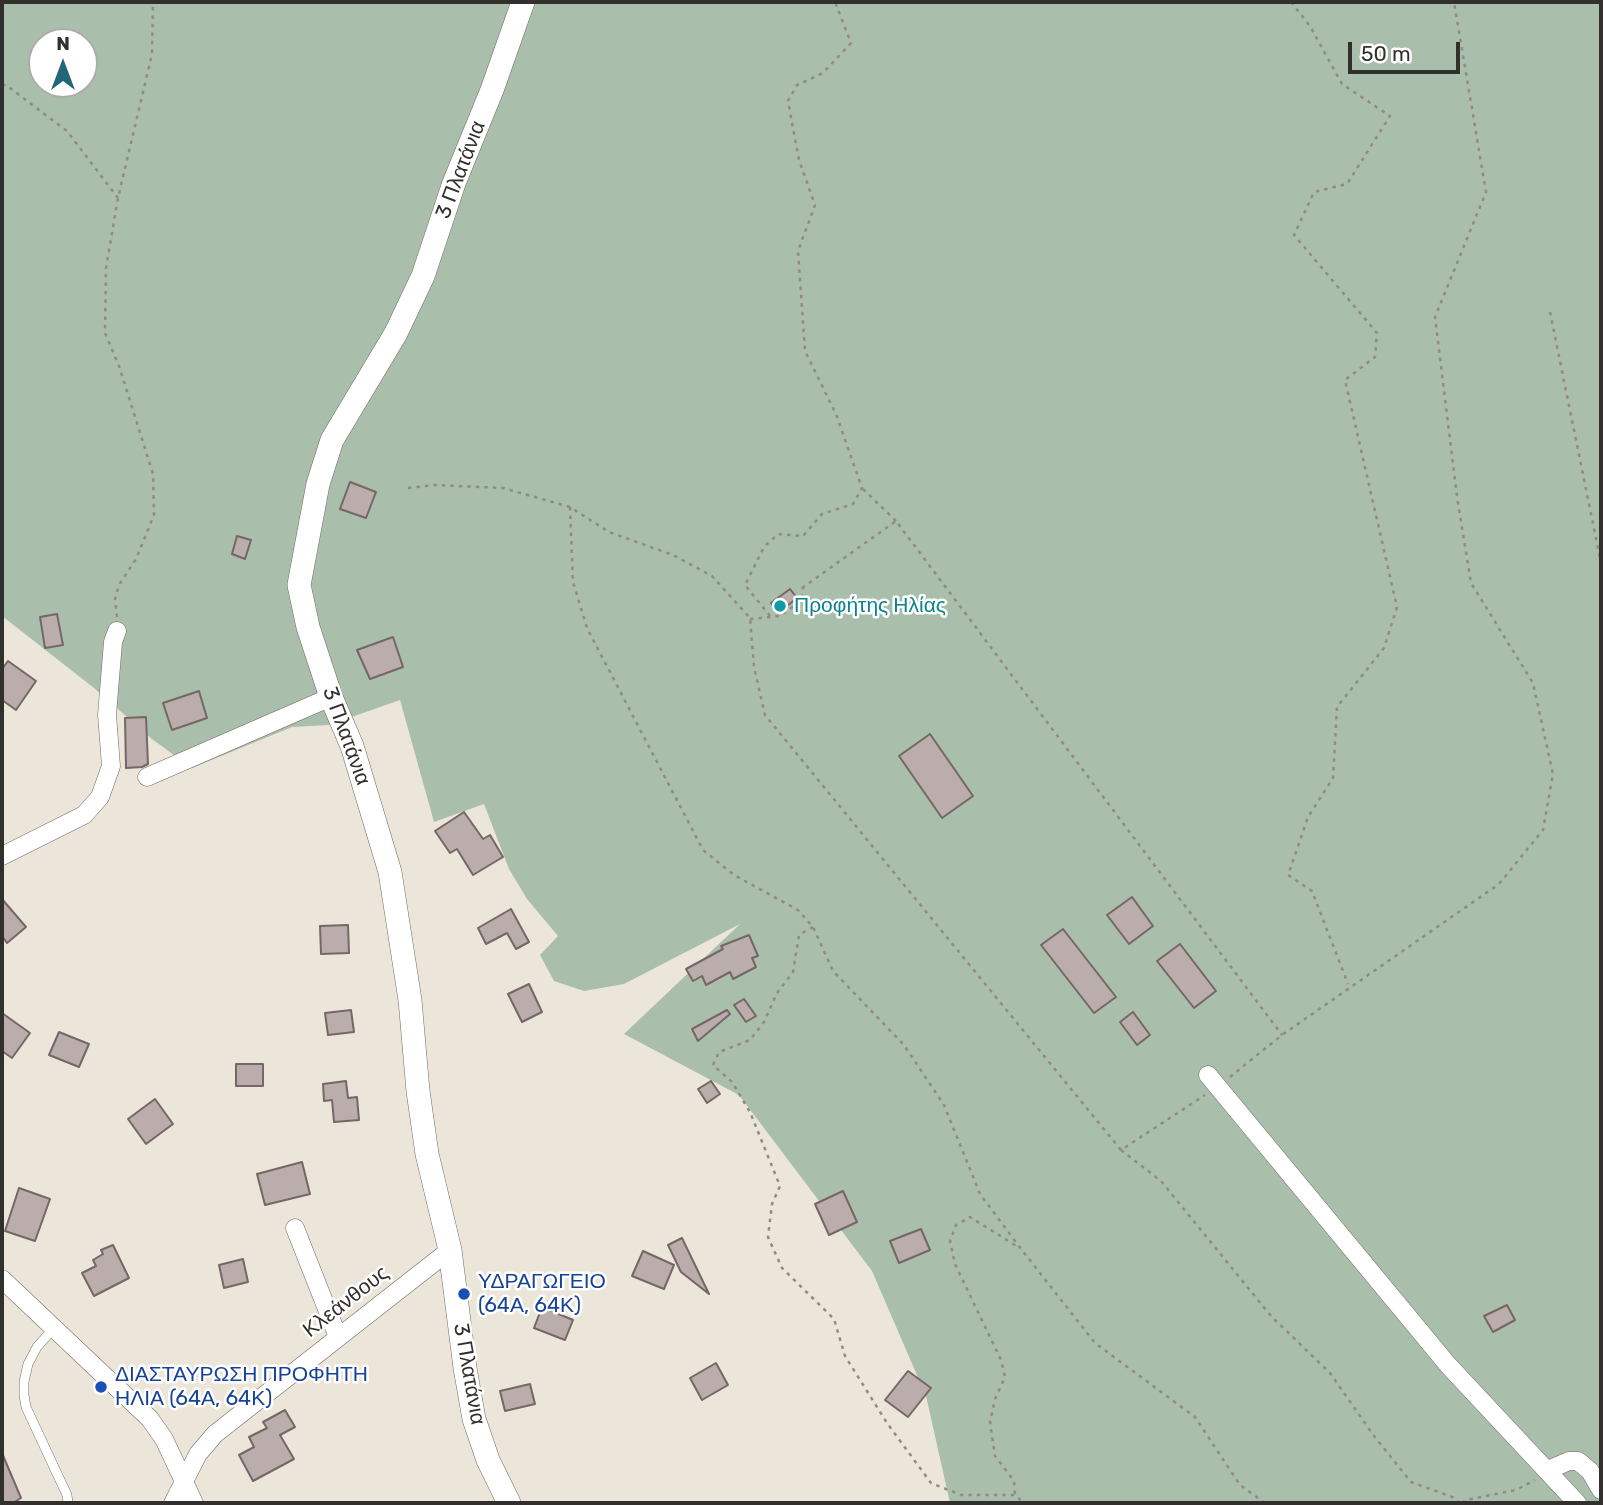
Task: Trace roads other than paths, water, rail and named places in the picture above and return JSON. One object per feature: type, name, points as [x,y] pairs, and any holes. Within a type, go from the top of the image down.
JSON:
[{"type":"street","name":"3 Πλατάνια","points":[[509,1503],[488,1460],[474,1419],[450,1250],[427,1154],[410,1000],[390,872],[352,746],[331,696],[308,627],[299,585],[318,484],[332,440],[396,333],[424,275],[454,183],[497,78],[523,2]]},
{"type":"street","points":[[2,856],[84,815],[100,797],[111,766],[107,715],[113,642],[117,631]]},
{"type":"street","points":[[147,777],[331,696]]},
{"type":"street","points":[[1213,1081],[1448,1365],[1577,1503]]},
{"type":"street","points":[[295,1228],[338,1337]]},
{"type":"street","name":"Κλεάνθους","points":[[173,1503],[198,1454],[215,1434],[450,1250]]},
{"type":"street","points":[[2,1279],[150,1419],[159,1430],[194,1503]]},
{"type":"street","points":[[1548,1470],[1569,1461],[1578,1461],[1590,1471],[1601,1490]]},
{"type":"lane","points":[[54,1328],[30,1359],[24,1382],[24,1395],[26,1407],[62,1484],[68,1503]]},
{"type":"place","name":"Προφήτης Ηλίας","points":[[780,606]]},
{"type":"place","name":"ΥΔΡΑΓΩΓΕΙΟ (64Α, 64Κ)","points":[[464,1294]]},
{"type":"place","name":"ΔΙΑΣΤΑΥΡΩΣΗ ΠΡΟΦΗΤΗ ΗΛΙΑ (64Α, 64Κ)","points":[[101,1387]]}]
